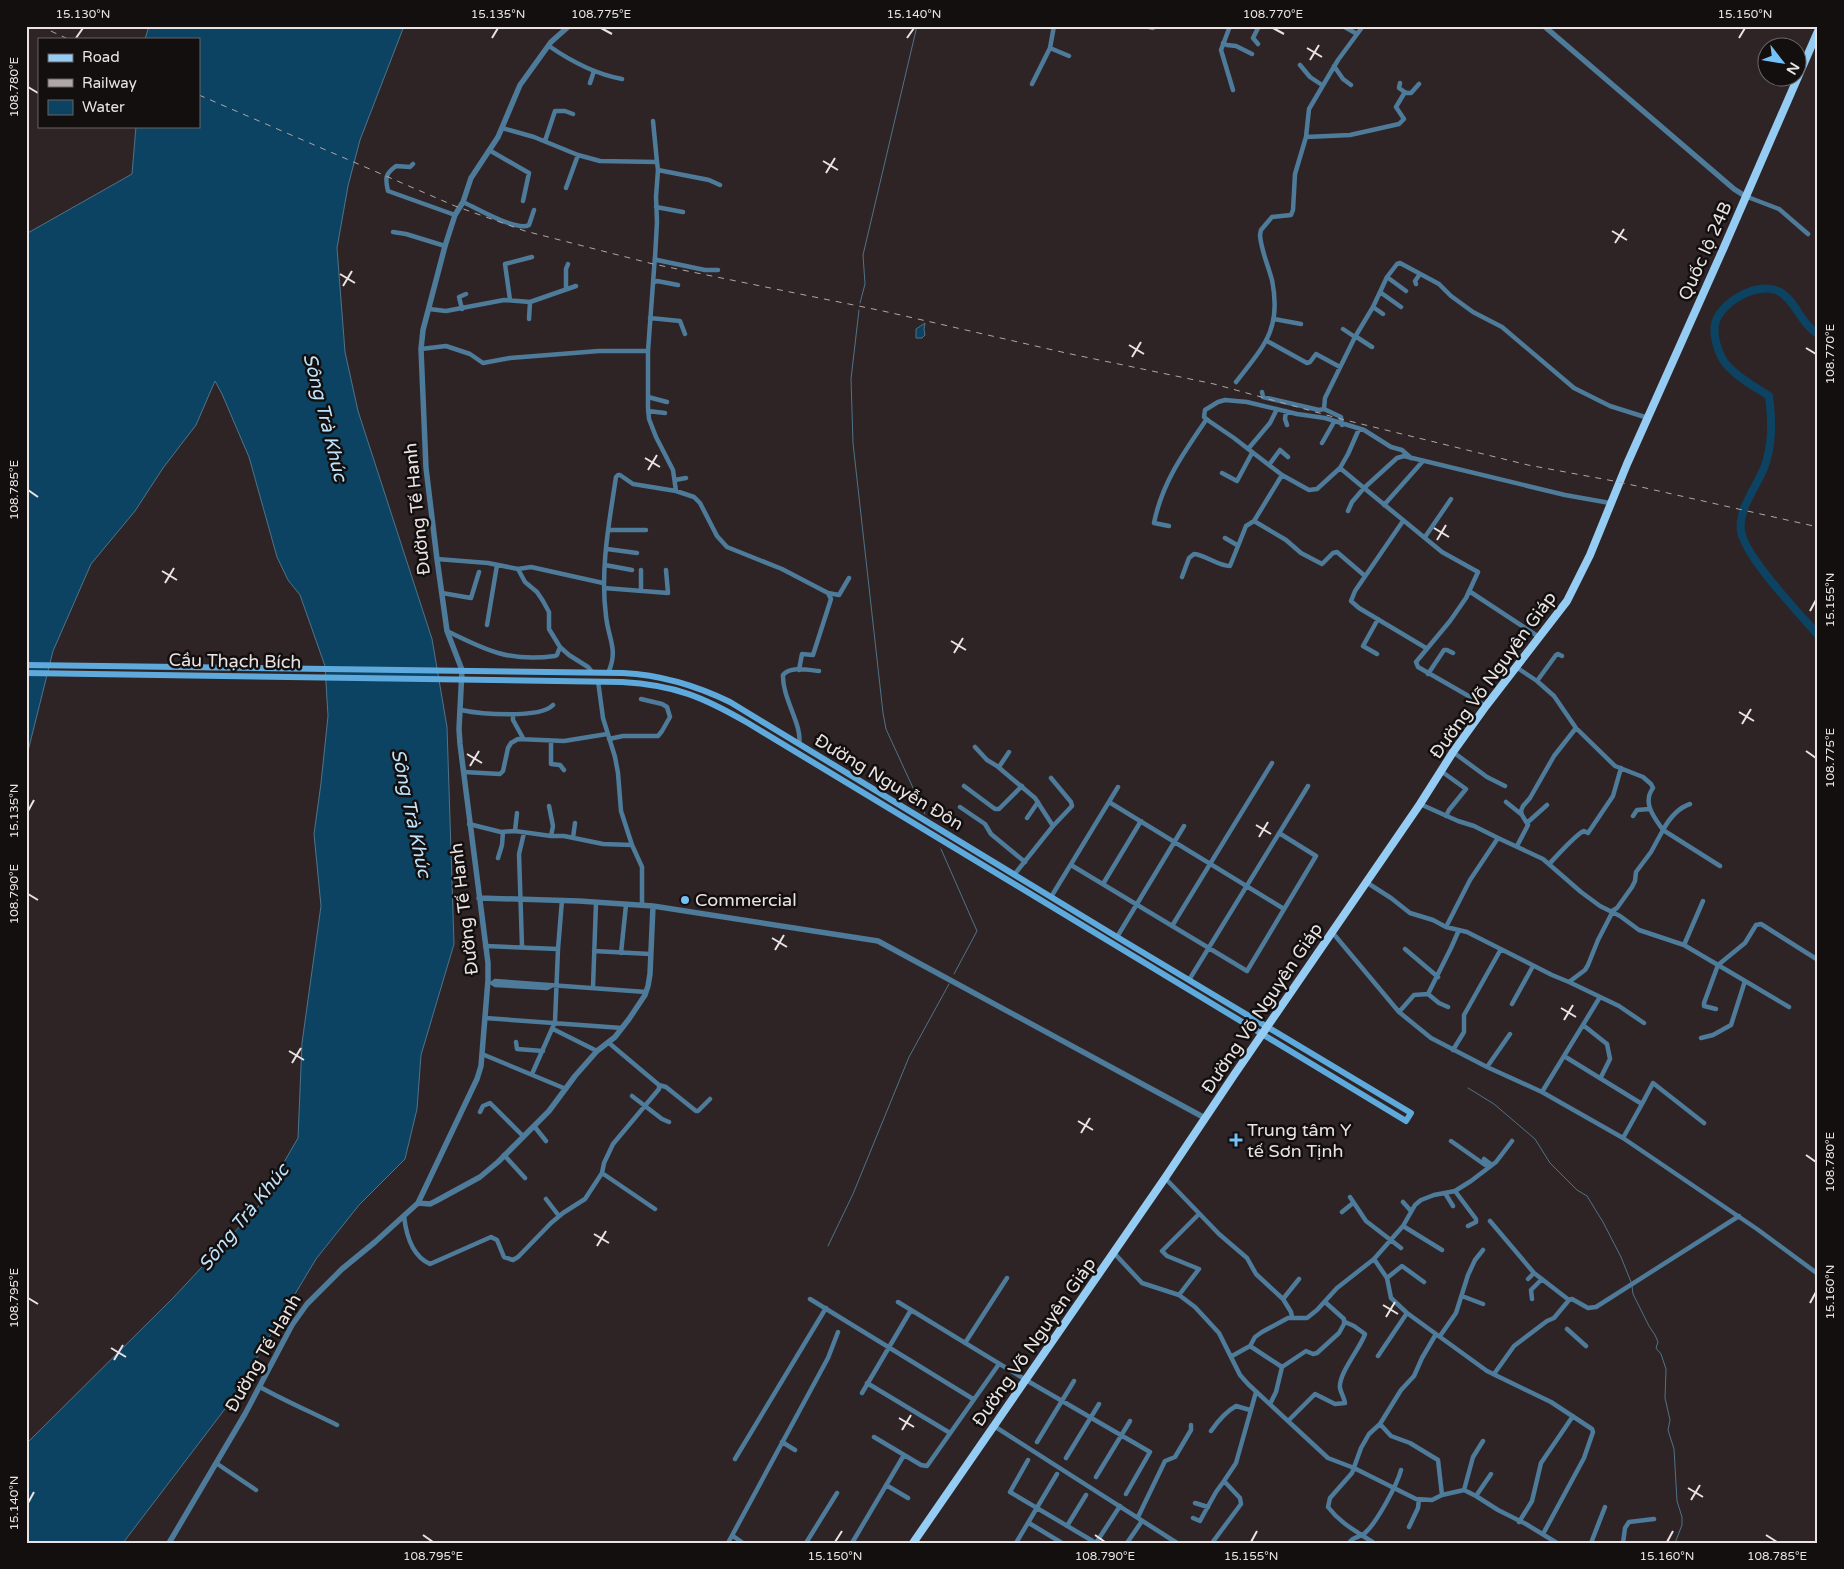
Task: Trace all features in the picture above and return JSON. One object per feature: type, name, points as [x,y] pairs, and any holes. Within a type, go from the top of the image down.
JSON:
[{"type":"main road","name":"Quốc lộ 24B","points":[[1619,482],[1816,40],[1818,31]]},
{"type":"main road","name":"Đường Võ Nguyên Giáp","points":[[913,1543],[1166,1178],[1420,804],[1453,752],[1567,601],[1578,580],[1619,482]]},
{"type":"main road","name":"Cầu Thạch Bích","points":[[26,665],[462,670]]},
{"type":"main road","name":"Đường Nguyễn Đôn","points":[[462,670],[641,674],[676,680],[730,702],[1116,937],[1411,1113],[1406,1121],[741,719],[702,698],[658,685],[639,683],[462,678]]},
{"type":"main road","name":"Cầu Thạch Bích","points":[[26,673],[462,678]]},
{"type":"street","name":"Đường Tế Hanh","points":[[169,1543],[260,1387],[292,1325],[316,1293],[418,1203],[477,1080],[481,1066],[490,983],[469,824],[459,729],[462,670],[446,631],[426,468],[420,349],[422,330],[445,246],[456,213],[463,202],[471,178],[498,137],[520,85],[549,46],[568,26]]},
{"type":"street","points":[[1032,84],[1050,48],[1054,26]]},
{"type":"street","points":[[1145,26],[1153,28]]},
{"type":"street","points":[[1230,26],[1220,50],[1233,90]]},
{"type":"street","points":[[1258,44],[1253,38],[1259,26]]},
{"type":"street","points":[[1343,26],[1357,34]]},
{"type":"street","points":[[1236,382],[1267,341],[1274,319],[1272,280],[1260,235],[1261,230],[1272,217],[1291,216],[1295,174],[1306,137],[1309,109],[1334,66],[1363,26]]},
{"type":"street","points":[[1544,26],[1734,189],[1745,196],[1779,209],[1808,234]]},
{"type":"street","points":[[1223,42],[1252,54]]},
{"type":"street","points":[[549,46],[576,64],[622,79]]},
{"type":"street","points":[[1050,48],[1069,56]]},
{"type":"street","points":[[1300,64],[1310,77],[1322,85]]},
{"type":"street","points":[[1334,66],[1343,79],[1351,85]]},
{"type":"street","points":[[590,83],[594,71]]},
{"type":"street","points":[[1400,83],[1398,87],[1405,92],[1412,93],[1418,84]]},
{"type":"street","points":[[1306,137],[1350,134],[1399,124],[1404,119],[1396,107],[1405,92]]},
{"type":"street","points":[[545,141],[555,111],[565,111],[573,114]]},
{"type":"street","points":[[653,120],[658,170],[656,207],[658,222],[648,351],[648,411],[656,437],[672,470],[676,491]]},
{"type":"street","points":[[502,128],[545,141],[578,155],[600,160],[657,162]]},
{"type":"street","points":[[489,150],[529,173],[523,201]]},
{"type":"street","points":[[566,188],[578,155]]},
{"type":"street","points":[[413,164],[410,167],[396,166],[388,172],[386,177],[388,191],[456,213]]},
{"type":"street","points":[[658,170],[709,180],[720,185]]},
{"type":"street","points":[[463,202],[494,217],[523,227],[529,225],[534,210]]},
{"type":"street","points":[[656,207],[683,212]]},
{"type":"street","points":[[393,232],[445,246]]},
{"type":"street","points":[[655,256],[657,260],[690,267],[718,270]]},
{"type":"street","points":[[510,300],[505,264],[532,257]]},
{"type":"street","points":[[1324,409],[1325,398],[1355,337],[1374,307],[1387,277],[1397,264],[1400,263],[1439,284],[1451,296],[1473,312],[1502,327],[1574,388],[1610,406],[1648,418]]},
{"type":"street","points":[[566,289],[566,269],[568,264]]},
{"type":"street","points":[[1416,284],[1415,281],[1420,274]]},
{"type":"street","points":[[1387,277],[1406,291]]},
{"type":"street","points":[[653,283],[657,281],[678,286]]},
{"type":"street","points":[[428,309],[446,311],[510,300],[530,302],[576,286]]},
{"type":"street","points":[[1380,292],[1402,307]]},
{"type":"street","points":[[462,309],[460,297],[466,294]]},
{"type":"street","points":[[529,319],[530,302]]},
{"type":"street","points":[[1374,307],[1382,314]]},
{"type":"street","points":[[650,318],[680,320],[685,334]]},
{"type":"street","points":[[1274,319],[1301,324]]},
{"type":"street","points":[[1342,329],[1372,347]]},
{"type":"street","points":[[1267,341],[1307,363],[1316,354],[1340,367]]},
{"type":"street","points":[[420,349],[446,346],[470,354],[483,363],[510,358],[600,351],[648,351]]},
{"type":"street","points":[[1262,392],[1264,397],[1319,410],[1324,409],[1341,417],[1342,425]]},
{"type":"street","points":[[648,397],[667,402]]},
{"type":"street","points":[[1359,430],[1340,468],[1314,490],[1309,490],[1269,465],[1204,417],[1205,410],[1218,402],[1225,400],[1247,402],[1325,418],[1342,425],[1359,430],[1370,434],[1391,447],[1402,450],[1412,458]]},
{"type":"street","points":[[1222,473],[1237,481],[1250,451],[1270,423],[1277,409]]},
{"type":"street","points":[[648,411],[665,413]]},
{"type":"street","points":[[1286,411],[1285,419],[1287,425]]},
{"type":"street","points":[[1169,526],[1154,523],[1167,480],[1179,458],[1206,420]]},
{"type":"street","points":[[1322,443],[1334,422]]},
{"type":"street","points":[[1269,465],[1280,450],[1288,457]]},
{"type":"street","points":[[1348,511],[1352,502],[1364,488],[1397,458],[1404,456],[1565,495],[1610,503]]},
{"type":"street","points":[[1384,505],[1422,461]]},
{"type":"street","points":[[1340,468],[1442,552],[1478,572],[1469,591],[1450,621],[1416,662],[1418,668],[1486,706]]},
{"type":"street","points":[[1182,577],[1189,558],[1194,554],[1230,566],[1246,526],[1254,521],[1282,474]]},
{"type":"street","points":[[608,673],[614,658],[606,617],[605,565],[608,530],[618,475],[633,484],[676,491],[696,498],[718,536],[727,547],[782,569],[828,593],[839,596],[849,578]]},
{"type":"street","points":[[675,480],[686,478]]},
{"type":"street","points":[[1425,537],[1451,499]]},
{"type":"street","points":[[1254,521],[1286,540],[1301,553],[1322,564],[1337,552],[1365,576]]},
{"type":"street","points":[[1403,521],[1365,576],[1351,601],[1426,648]]},
{"type":"street","points":[[608,530],[646,530]]},
{"type":"street","points":[[1224,538],[1237,545]]},
{"type":"street","points":[[607,549],[637,553]]},
{"type":"street","points":[[437,559],[518,569],[531,567],[604,586],[668,593],[666,570]]},
{"type":"street","points":[[487,625],[495,584],[496,565]]},
{"type":"street","points":[[605,565],[632,570]]},
{"type":"street","points":[[518,569],[525,582],[543,600],[549,612],[549,629],[560,647],[569,656],[588,667],[592,672],[608,736],[616,757],[621,810],[632,845],[642,867],[642,905]]},
{"type":"street","points":[[641,570],[641,591]]},
{"type":"street","points":[[442,593],[471,598],[479,572]]},
{"type":"street","points":[[1469,591],[1540,638]]},
{"type":"street","points":[[799,670],[802,654],[812,655],[830,599],[828,593]]},
{"type":"street","points":[[1376,654],[1362,646],[1378,619]]},
{"type":"street","points":[[446,631],[480,647],[510,657],[555,656],[560,647]]},
{"type":"street","points":[[1428,674],[1444,650],[1453,653]]},
{"type":"street","points":[[1537,681],[1556,655],[1562,656]]},
{"type":"street","points":[[1516,667],[1537,681],[1554,696],[1576,728],[1615,766],[1643,777],[1652,784],[1653,788],[1649,793],[1649,809],[1663,830],[1720,866]]},
{"type":"street","points":[[799,744],[799,733],[786,698],[782,677],[787,671],[819,671]]},
{"type":"street","points":[[464,772],[500,774],[511,743],[523,738],[564,742],[608,736],[655,736],[662,730],[670,716],[667,706],[641,699]]},
{"type":"street","points":[[461,710],[513,716],[546,710],[553,705]]},
{"type":"street","points":[[513,716],[513,720],[523,738]]},
{"type":"street","points":[[1522,815],[1523,806],[1530,798],[1554,756],[1576,728]]},
{"type":"street","points":[[551,741],[551,764],[560,765],[564,770]]},
{"type":"street","points":[[976,748],[987,760],[999,767],[1038,802],[1053,826]]},
{"type":"street","points":[[999,767],[1009,752]]},
{"type":"street","points":[[1453,752],[1487,777],[1505,786]]},
{"type":"street","points":[[1172,926],[1272,763]]},
{"type":"street","points":[[1548,864],[1579,833],[1584,831],[1588,834],[1613,796],[1621,768]]},
{"type":"street","points":[[1440,771],[1466,787],[1446,816]]},
{"type":"street","points":[[1009,882],[1072,804],[1051,778]]},
{"type":"street","points":[[964,786],[995,809],[999,809],[1022,786]]},
{"type":"street","points":[[1185,988],[1308,786]]},
{"type":"street","points":[[1047,904],[1118,787]]},
{"type":"street","points":[[1027,818],[1038,802]]},
{"type":"street","points":[[1109,802],[1284,909]]},
{"type":"street","points":[[1506,802],[1528,822]]},
{"type":"street","points":[[893,811],[897,804]]},
{"type":"street","points":[[1420,804],[1474,826],[1542,859],[1600,906],[1612,911],[1639,930],[1684,944],[1789,1007]]},
{"type":"street","points":[[1569,982],[1585,970],[1612,911],[1617,908],[1632,887],[1636,872],[1651,852],[1670,819],[1682,808],[1690,804]]},
{"type":"street","points":[[1517,846],[1527,829],[1528,822],[1547,805]]},
{"type":"street","points":[[549,806],[554,826],[551,836]]},
{"type":"street","points":[[960,807],[985,824],[991,834],[1025,862]]},
{"type":"street","points":[[1633,816],[1637,810],[1649,809]]},
{"type":"street","points":[[515,831],[517,812]]},
{"type":"street","points":[[1103,884],[1141,821]]},
{"type":"street","points":[[573,838],[575,823]]},
{"type":"street","points":[[469,824],[503,832],[515,831],[597,843],[632,845]]},
{"type":"street","points":[[1112,944],[1184,826]]},
{"type":"street","points":[[498,858],[503,832]]},
{"type":"street","points":[[522,946],[519,854],[524,833]]},
{"type":"street","points":[[1071,865],[1247,971],[1316,856],[1279,833]]},
{"type":"street","points":[[1446,927],[1470,880],[1498,838]]},
{"type":"street","points":[[1366,882],[1391,898],[1410,914],[1433,920],[1501,949],[1619,1006],[1644,1024]]},
{"type":"street","points":[[479,898],[520,898],[653,906],[843,934],[878,941],[1205,1118]]},
{"type":"street","points":[[532,1074],[555,1022],[554,986],[562,900]]},
{"type":"street","points":[[1684,944],[1703,902]]},
{"type":"street","points":[[593,987],[596,903]]},
{"type":"street","points":[[621,952],[626,905]]},
{"type":"street","points":[[418,1203],[430,1204],[452,1193],[480,1177],[498,1162],[549,1111],[575,1076],[597,1051],[610,1043],[622,1028],[646,992],[650,974],[653,906]]},
{"type":"street","points":[[1716,1009],[1704,1006],[1704,1003],[1718,965],[1745,943],[1756,925],[1761,924],[1818,960]]},
{"type":"street","points":[[1428,994],[1438,977],[1458,930]]},
{"type":"street","points":[[1332,932],[1399,1012],[1432,1038],[1487,1067],[1542,1092],[1622,1138],[1738,1216],[1818,1274]]},
{"type":"street","points":[[485,946],[522,946],[558,949]]},
{"type":"street","points":[[1405,949],[1438,977]]},
{"type":"street","points":[[1453,1050],[1464,1032],[1463,1017],[1501,949]]},
{"type":"street","points":[[594,951],[650,954]]},
{"type":"street","points":[[1512,1004],[1533,966]]},
{"type":"street","points":[[1818,970],[1818,976]]},
{"type":"street","points":[[1701,1038],[1713,1035],[1731,1025],[1745,981]]},
{"type":"street","points":[[490,983],[495,985],[547,988],[554,986],[593,987],[646,992]]},
{"type":"street","points":[[1399,1012],[1414,995],[1428,994],[1438,1003],[1448,1007]]},
{"type":"street","points":[[1542,1092],[1600,997]]},
{"type":"street","points":[[485,1018],[622,1028]]},
{"type":"street","points":[[1583,1025],[1608,1044],[1610,1059],[1601,1077]]},
{"type":"street","points":[[553,1029],[597,1051]]},
{"type":"street","points":[[1487,1067],[1510,1034]]},
{"type":"street","points":[[516,1042],[518,1049],[543,1051]]},
{"type":"street","points":[[610,1043],[659,1085],[666,1087],[696,1110],[698,1111],[710,1100]]},
{"type":"street","points":[[482,1054],[566,1089]]},
{"type":"street","points":[[1564,1056],[1601,1077],[1642,1104]]},
{"type":"street","points":[[1622,1138],[1653,1083],[1704,1123]]},
{"type":"street","points":[[404,1216],[406,1230],[412,1246],[424,1262],[430,1264],[491,1237],[497,1240],[504,1257],[513,1260],[527,1249],[559,1216],[585,1199],[602,1173],[604,1163],[613,1144],[646,1106],[659,1089],[659,1085]]},
{"type":"street","points":[[632,1096],[657,1116],[669,1122]]},
{"type":"street","points":[[480,1112],[483,1106],[490,1103],[523,1136]]},
{"type":"street","points":[[534,1126],[546,1142]]},
{"type":"street","points":[[1451,1141],[1492,1165]]},
{"type":"street","points":[[1232,1356],[1250,1346],[1255,1337],[1262,1332],[1292,1317],[1307,1318],[1337,1288],[1374,1259],[1421,1200],[1455,1191],[1492,1165],[1512,1141]]},
{"type":"street","points":[[504,1155],[525,1178]]},
{"type":"street","points":[[1491,1158],[1492,1165]]},
{"type":"street","points":[[1484,1159],[1492,1165]]},
{"type":"street","points":[[602,1173],[655,1209]]},
{"type":"street","points":[[1166,1178],[1199,1214],[1252,1264],[1252,1269],[1256,1274],[1283,1299],[1292,1317]]},
{"type":"street","points":[[1455,1191],[1476,1219],[1476,1222],[1468,1226]]},
{"type":"street","points":[[1445,1193],[1453,1206]]},
{"type":"street","points":[[1350,1197],[1366,1221],[1401,1248]]},
{"type":"street","points":[[546,1199],[559,1216]]},
{"type":"street","points":[[1403,1202],[1411,1211]]},
{"type":"street","points":[[1342,1212],[1353,1203]]},
{"type":"street","points":[[1179,1295],[1199,1269],[1167,1256],[1162,1251],[1199,1214]]},
{"type":"street","points":[[1494,1374],[1514,1346],[1547,1321],[1554,1318],[1572,1298],[1588,1308],[1596,1308],[1738,1216]]},
{"type":"street","points":[[1490,1221],[1534,1273],[1569,1300]]},
{"type":"street","points":[[1402,1226],[1442,1250]]},
{"type":"street","points":[[1374,1543],[1363,1535],[1354,1532],[1337,1518],[1328,1506],[1330,1498],[1342,1486],[1354,1468],[1369,1434],[1380,1424],[1401,1390],[1414,1376],[1422,1358],[1456,1313],[1474,1260],[1483,1250]]},
{"type":"street","points":[[1114,1253],[1144,1284],[1179,1295],[1194,1306],[1219,1333],[1240,1375],[1328,1458],[1354,1468],[1419,1499],[1432,1500],[1442,1495],[1464,1490],[1557,1543]]},
{"type":"street","points":[[1374,1259],[1387,1278],[1391,1298],[1407,1313],[1482,1367],[1538,1395],[1573,1416],[1593,1432],[1584,1458],[1543,1534]]},
{"type":"street","points":[[1387,1278],[1402,1266],[1424,1282]]},
{"type":"street","points":[[1528,1279],[1534,1273]]},
{"type":"street","points":[[965,1343],[1007,1278]]},
{"type":"street","points":[[1283,1299],[1299,1279]]},
{"type":"street","points":[[1532,1299],[1531,1290],[1542,1280]]},
{"type":"street","points":[[1462,1296],[1483,1304]]},
{"type":"street","points":[[810,1299],[973,1398]]},
{"type":"street","points":[[898,1302],[999,1364],[1150,1452],[1126,1494]]},
{"type":"street","points":[[1288,1421],[1314,1394],[1335,1404],[1345,1403],[1340,1383],[1350,1359],[1365,1334],[1345,1322],[1325,1302]]},
{"type":"street","points":[[735,1459],[826,1308]]},
{"type":"street","points":[[862,1393],[911,1310]]},
{"type":"street","points":[[1378,1356],[1407,1313]]},
{"type":"street","points":[[1270,1404],[1276,1392],[1282,1367],[1304,1352],[1317,1353],[1339,1333],[1345,1322]]},
{"type":"street","points":[[1567,1329],[1586,1346]]},
{"type":"street","points":[[728,1543],[828,1358],[838,1332]]},
{"type":"street","points":[[1250,1346],[1282,1367]]},
{"type":"street","points":[[874,1437],[921,1465],[927,1466],[973,1398],[999,1364]]},
{"type":"street","points":[[1037,1442],[1074,1381]]},
{"type":"street","points":[[867,1383],[950,1433]]},
{"type":"street","points":[[260,1387],[337,1425]]},
{"type":"street","points":[[1193,1518],[1200,1521],[1236,1462],[1256,1392]]},
{"type":"street","points":[[1066,1458],[1099,1404]]},
{"type":"street","points":[[1211,1431],[1227,1412],[1234,1407],[1250,1410]]},
{"type":"street","points":[[1519,1522],[1532,1502],[1541,1463],[1573,1416]]},
{"type":"street","points":[[1096,1477],[1130,1421]]},
{"type":"street","points":[[1380,1424],[1391,1436],[1410,1443],[1438,1460],[1442,1495]]},
{"type":"street","points":[[1126,1543],[1140,1519],[1165,1461],[1176,1457],[1191,1430],[1191,1425]]},
{"type":"street","points":[[994,1426],[1177,1543]]},
{"type":"street","points":[[1464,1490],[1473,1457],[1483,1441]]},
{"type":"street","points":[[782,1442],[795,1450]]},
{"type":"street","points":[[852,1543],[904,1455]]},
{"type":"street","points":[[1028,1460],[1010,1492],[1096,1543],[1120,1506]]},
{"type":"street","points":[[216,1463],[256,1490]]},
{"type":"street","points":[[1349,1543],[1369,1529],[1394,1487],[1401,1470]]},
{"type":"street","points":[[1016,1543],[1057,1474]]},
{"type":"street","points":[[1476,1496],[1491,1474]]},
{"type":"street","points":[[1212,1543],[1242,1502],[1224,1481]]},
{"type":"street","points":[[886,1485],[908,1498]]},
{"type":"street","points":[[806,1543],[836,1493]]},
{"type":"street","points":[[1067,1526],[1086,1494]]},
{"type":"street","points":[[1410,1528],[1418,1508],[1419,1499]]},
{"type":"street","points":[[1195,1503],[1208,1506]]},
{"type":"street","points":[[1591,1543],[1606,1507]]},
{"type":"street","points":[[1623,1543],[1625,1528],[1629,1522],[1654,1519]]},
{"type":"street","points":[[1029,1523],[1059,1542]]},
{"type":"street","points":[[733,1536],[743,1543]]},
{"type":"water","name":"Sông Trà Khúc","points":[[149,26],[404,26],[360,140],[348,186],[337,248],[345,352],[358,411],[432,639],[447,727],[454,944],[421,1055],[417,1109],[405,1159],[359,1205],[316,1259],[231,1401],[123,1543],[26,1543],[26,1444],[173,1298],[258,1207],[298,1138],[302,1043],[321,906],[314,834],[328,716],[325,666],[300,595],[288,580],[277,557],[249,457],[215,381],[196,425],[163,468],[135,511],[91,564],[53,651],[26,759],[26,234],[132,174],[136,128],[200,128],[200,38],[145,38]]},
{"type":"water","points":[[925,323],[925,335],[922,338],[916,338],[916,329]]},
{"type":"waterway","points":[[860,303],[865,284],[863,255],[917,26]]},
{"type":"waterway","points":[[1818,334],[1807,324],[1785,296],[1771,289],[1752,291],[1732,301],[1718,316],[1715,324],[1717,346],[1726,364],[1743,379],[1769,396],[1771,423],[1769,450],[1761,476],[1748,499],[1742,515],[1741,531],[1745,542],[1762,570],[1818,635]]},
{"type":"waterway","points":[[859,310],[851,379],[853,443],[883,713],[886,729],[925,814]]},
{"type":"waterway","points":[[941,849],[977,931],[954,974]]},
{"type":"waterway","points":[[828,1246],[853,1194],[909,1057],[949,984]]},
{"type":"waterway","points":[[1468,1088],[1494,1104],[1535,1139],[1550,1163],[1577,1190],[1587,1196],[1621,1257],[1631,1282]]},
{"type":"waterway","points":[[1632,1286],[1633,1294],[1658,1342],[1656,1348],[1661,1354],[1666,1369],[1665,1398],[1670,1420],[1668,1430],[1674,1449],[1677,1501],[1682,1517],[1682,1525],[1675,1543]]},
{"type":"railway","points":[[40,26],[66,38]]},
{"type":"railway","points":[[200,95],[455,206],[525,231],[653,264],[883,311],[1066,353],[1214,384],[1341,419],[1528,465],[1619,482],[1818,527]]},
{"type":"place","name":"Commercial","points":[[685,900]]},
{"type":"place","name":"Trung tâm Y tế Sơn Tịnh","points":[[1236,1140]]}]
